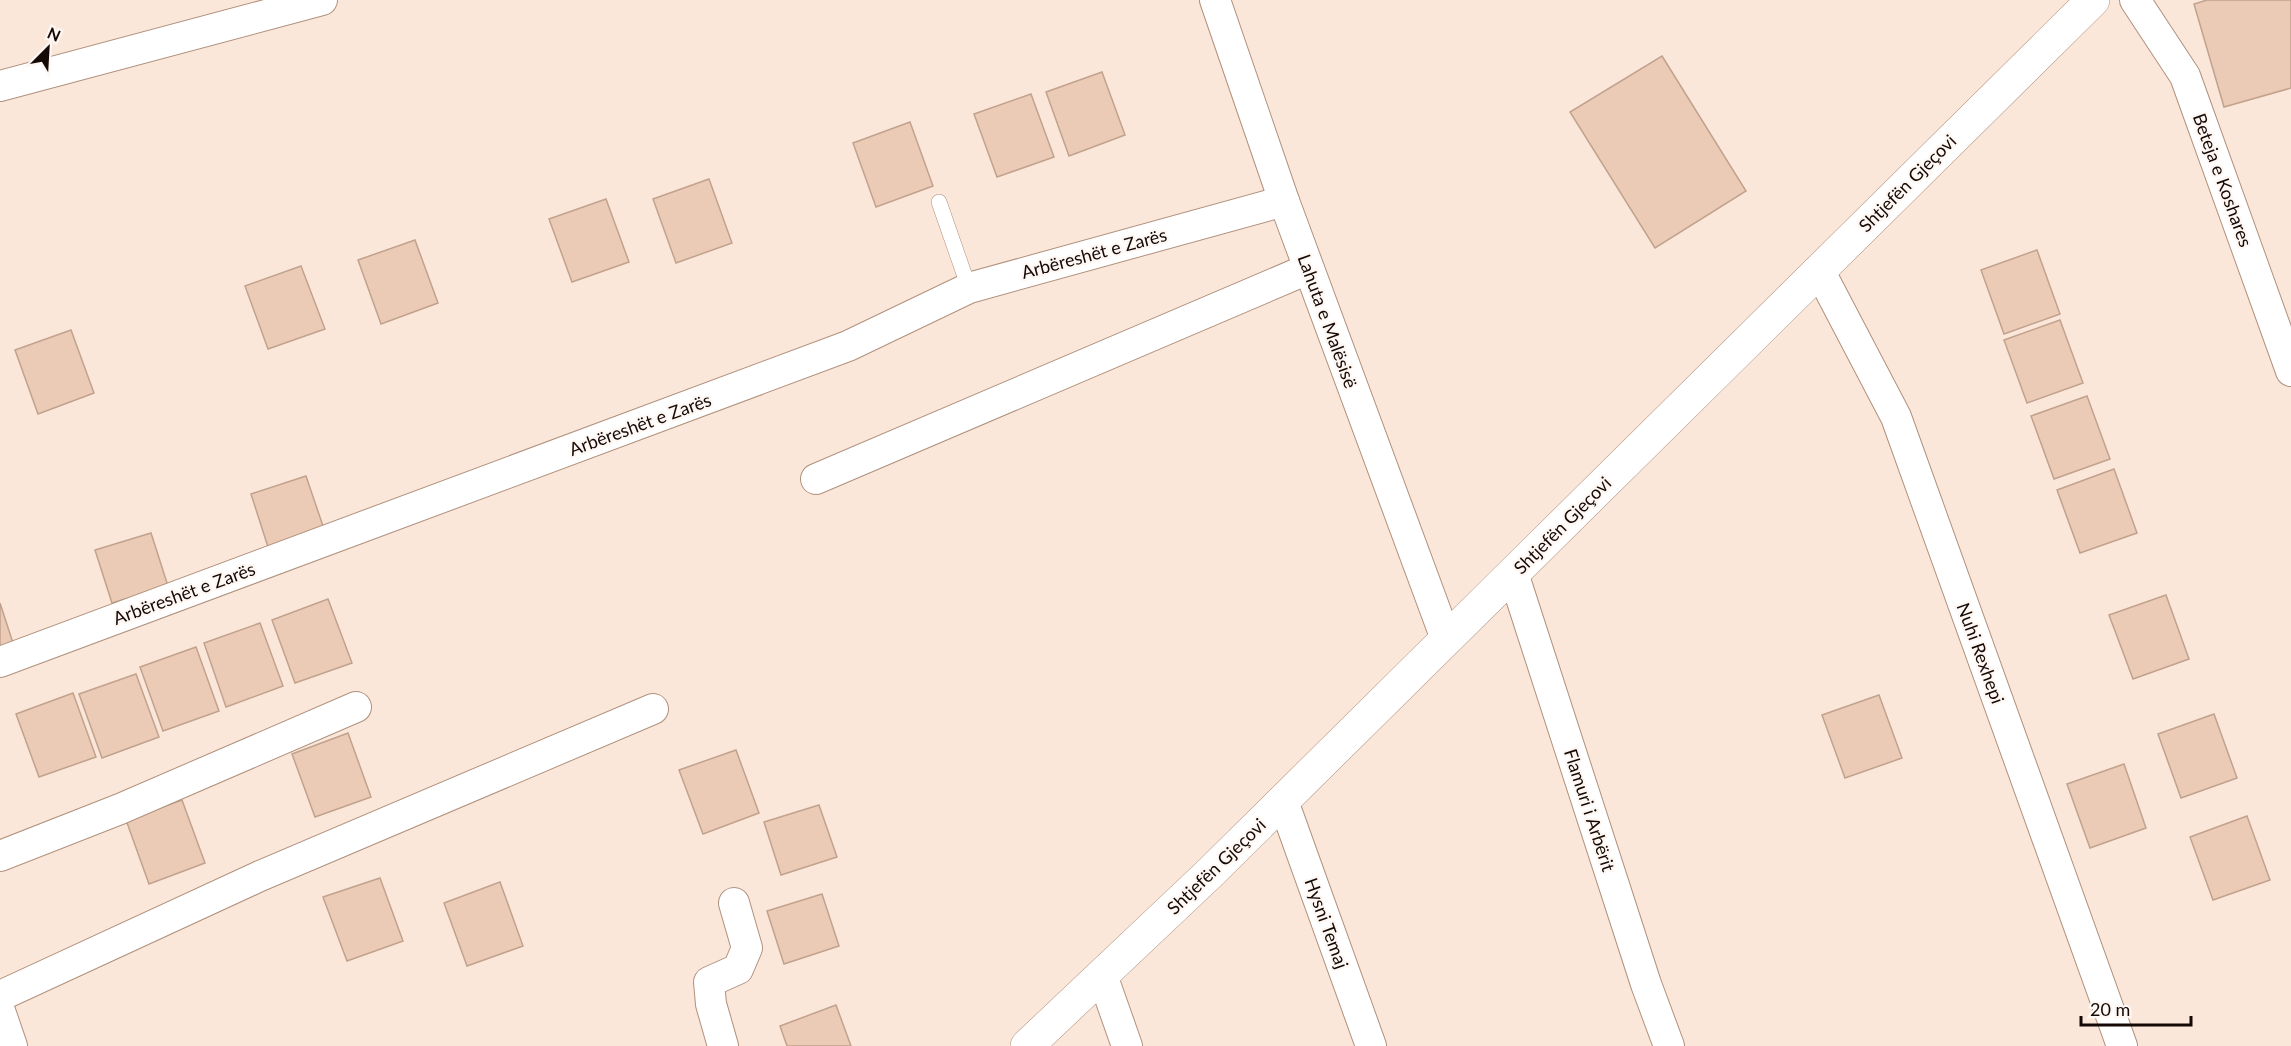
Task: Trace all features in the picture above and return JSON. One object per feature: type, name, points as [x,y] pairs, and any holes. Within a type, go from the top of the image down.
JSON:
[{"type":"street","points":[[0,86],[322,0]]},
{"type":"street","name":"Lahuta e Malësisë","points":[[1215,0],[1308,269],[1446,639]]},
{"type":"street","name":"Shtjefën Gjeçovi","points":[[1027,1046],[1283,801],[2093,0]]},
{"type":"street","name":"Beteja e Koshares","points":[[2135,0],[2186,76],[2291,371]]},
{"type":"street","name":"Arbëreshët e Zarës","points":[[0,662],[848,346],[969,288],[1284,201]]},
{"type":"street","points":[[816,479],[1308,269]]},
{"type":"street","name":"Nuhi Rexhepi","points":[[1820,270],[1896,417],[2122,1046]]},
{"type":"street","name":"Flamuri i Arbërit","points":[[1513,573],[1646,984],[1669,1046]]},
{"type":"street","points":[[0,856],[120,809],[356,707]]},
{"type":"street","points":[[0,996],[260,876],[653,709]]},
{"type":"street","name":"Hysni Temaj","points":[[1283,801],[1371,1046]]},
{"type":"street","points":[[723,1046],[711,1004],[709,982],[738,969],[747,948],[734,903]]},
{"type":"street","points":[[1102,975],[1127,1046]]},
{"type":"street","points":[[0,1011],[12,1046]]},
{"type":"lane","points":[[939,202],[969,288]]},
{"type":"building","points":[[2207,0],[2291,0],[2291,88],[2224,107],[2194,4]]},
{"type":"building","points":[[1662,56],[1746,191],[1655,248],[1570,112]]},
{"type":"building","points":[[1102,72],[1125,135],[1069,156],[1046,92]]},
{"type":"building","points":[[1031,94],[1054,157],[997,177],[974,114]]},
{"type":"building","points":[[910,122],[933,186],[876,207],[853,143]]},
{"type":"building","points":[[709,179],[732,243],[676,263],[653,199]]},
{"type":"building","points":[[606,199],[629,262],[572,282],[549,219]]},
{"type":"building","points":[[415,240],[438,303],[381,324],[358,260]]},
{"type":"building","points":[[2037,250],[2060,314],[2004,334],[1981,270]]},
{"type":"building","points":[[301,266],[325,329],[268,349],[245,286]]},
{"type":"building","points":[[2060,320],[2083,383],[2027,403],[2004,340]]},
{"type":"building","points":[[71,330],[94,393],[38,414],[15,350]]},
{"type":"building","points":[[2087,396],[2110,459],[2054,479],[2031,416]]},
{"type":"building","points":[[2114,469],[2137,533],[2080,553],[2057,490]]},
{"type":"building","points":[[306,476],[324,529],[268,547],[251,494]]},
{"type":"building","points":[[151,533],[168,586],[112,603],[95,550]]},
{"type":"building","points":[[2166,595],[2189,659],[2133,679],[2109,615]]},
{"type":"building","points":[[328,599],[352,663],[295,683],[272,620]]},
{"type":"building","points":[[0,603],[13,643],[0,647]]},
{"type":"building","points":[[260,623],[283,686],[226,707],[204,643]]},
{"type":"building","points":[[196,647],[219,711],[163,731],[140,667]]},
{"type":"building","points":[[136,674],[159,737],[102,758],[79,694]]},
{"type":"building","points":[[73,693],[96,757],[39,777],[16,714]]},
{"type":"building","points":[[1879,695],[1902,758],[1845,778],[1822,715]]},
{"type":"building","points":[[2214,714],[2237,778],[2181,798],[2158,734]]},
{"type":"building","points":[[348,733],[371,797],[315,817],[292,754]]},
{"type":"building","points":[[736,750],[759,813],[703,834],[679,770]]},
{"type":"building","points":[[2124,764],[2146,828],[2090,848],[2067,784]]},
{"type":"building","points":[[182,800],[205,863],[149,884],[126,820]]},
{"type":"building","points":[[819,805],[837,857],[781,875],[764,822]]},
{"type":"building","points":[[2247,816],[2270,880],[2213,900],[2190,837]]},
{"type":"building","points":[[380,878],[403,941],[347,961],[323,897]]},
{"type":"building","points":[[500,882],[523,946],[467,966],[444,903]]},
{"type":"building","points":[[822,894],[839,946],[784,964],[767,911]]},
{"type":"building","points":[[836,1005],[851,1046],[787,1046],[780,1026]]}]
